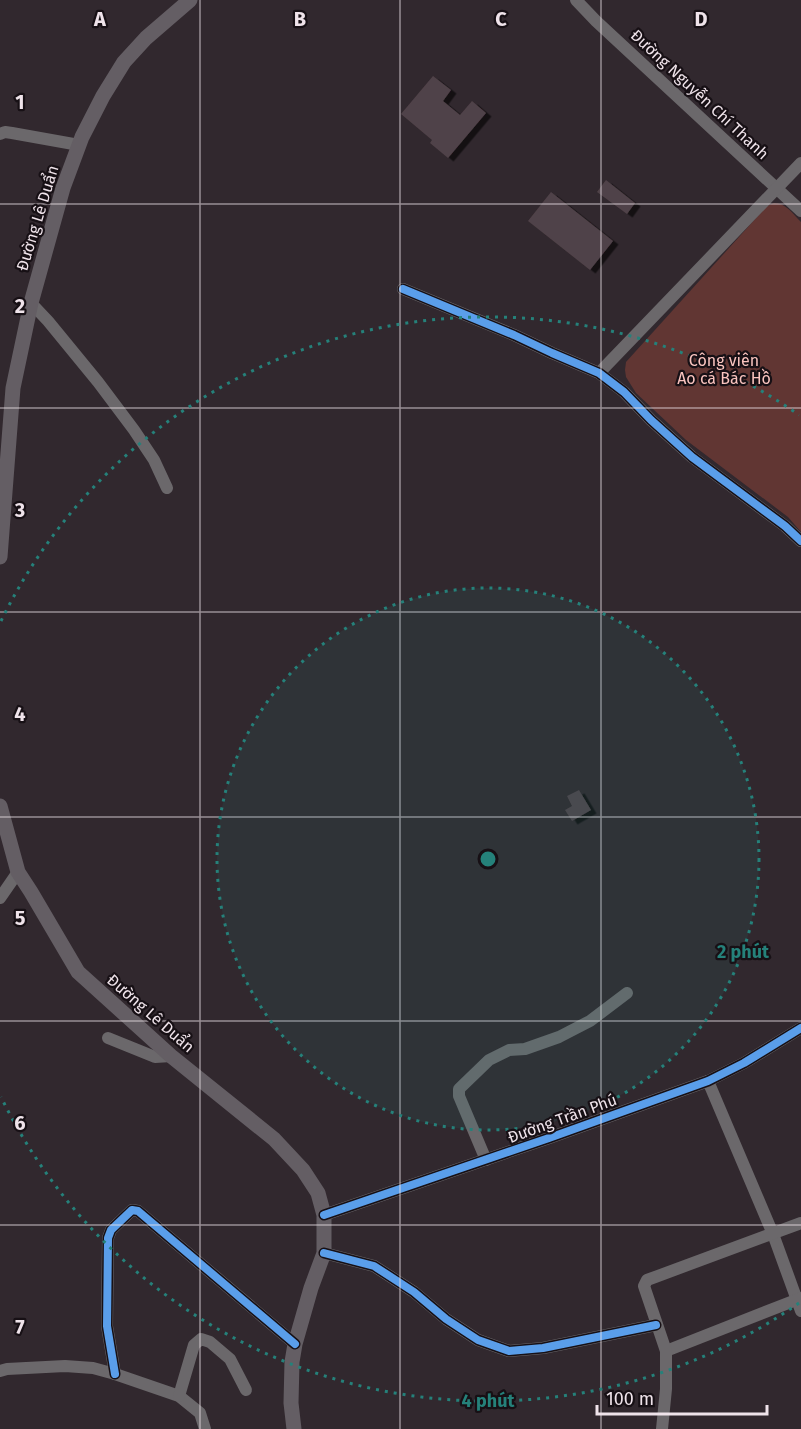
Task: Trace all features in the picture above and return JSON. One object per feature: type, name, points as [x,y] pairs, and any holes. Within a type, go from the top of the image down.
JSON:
[{"type":"main road","name":"Đường Lê Duẩn","points":[[0,557],[13,388],[31,303],[63,188],[79,145],[103,96],[124,62],[146,38],[190,0]]},
{"type":"main road","name":"Đường Lê Duẩn","points":[[0,806],[18,872],[78,972],[171,1056],[274,1139],[303,1170],[318,1193],[324,1215],[324,1252],[295,1344],[291,1403],[294,1429]]},
{"type":"street","name":"Đường Nguyễn Chí Thanh","points":[[576,0],[801,211]]},
{"type":"street","points":[[0,134],[12,133],[79,145]]},
{"type":"street","points":[[599,373],[801,164]]},
{"type":"street","points":[[403,289],[599,373],[624,392],[692,457],[785,526],[801,542]]},
{"type":"street","points":[[31,303],[127,420],[154,460],[167,488]]},
{"type":"street","points":[[0,898],[18,872]]},
{"type":"street","points":[[486,1160],[459,1095],[459,1089],[489,1060],[509,1050],[525,1049],[559,1037],[590,1021],[627,993]]},
{"type":"street","name":"Đường Trần Phú","points":[[324,1215],[708,1081],[744,1063],[801,1028]]},
{"type":"street","points":[[108,1038],[154,1057],[171,1056]]},
{"type":"street","points":[[666,1351],[800,1303],[708,1081]]},
{"type":"street","points":[[115,1374],[107,1326],[108,1238],[111,1230],[132,1210],[138,1211],[295,1344]]},
{"type":"street","points":[[662,1429],[666,1389],[666,1351],[644,1286],[646,1280],[801,1223]]},
{"type":"street","points":[[324,1252],[374,1266],[414,1292],[446,1319],[478,1340],[509,1351],[543,1348],[656,1325]]},
{"type":"street","points":[[179,1396],[194,1345],[201,1339],[210,1342],[230,1359],[246,1390]]},
{"type":"street","points":[[0,1371],[65,1366],[93,1368],[115,1374],[179,1396],[200,1413],[206,1429]]},
{"type":"green space","name":"Công viên Ao cá Bác Hồ","points":[[774,203],[786,207],[801,222],[801,532],[788,517],[686,440],[636,393],[626,377],[625,370],[626,362],[767,206]]},
{"type":"building","points":[[433,76],[451,90],[443,101],[460,115],[472,101],[486,113],[448,158],[430,143],[432,140],[401,114]]},
{"type":"building","points":[[606,180],[635,203],[627,214],[597,192]]},
{"type":"building","points":[[551,192],[613,241],[590,270],[528,221]]},
{"type":"building","points":[[579,790],[591,810],[572,821],[565,810],[572,806],[567,796]]},
{"type":"cycle path","points":[[403,289],[599,373],[624,392],[692,457],[785,526],[801,541]]},
{"type":"cycle path","points":[[324,1215],[708,1081],[744,1063],[801,1028]]},
{"type":"cycle path","points":[[115,1374],[107,1326],[108,1238],[111,1230],[132,1210],[138,1211],[295,1344]]},
{"type":"cycle path","points":[[324,1253],[374,1266],[414,1292],[446,1319],[478,1340],[509,1351],[543,1348],[656,1325]]}]
